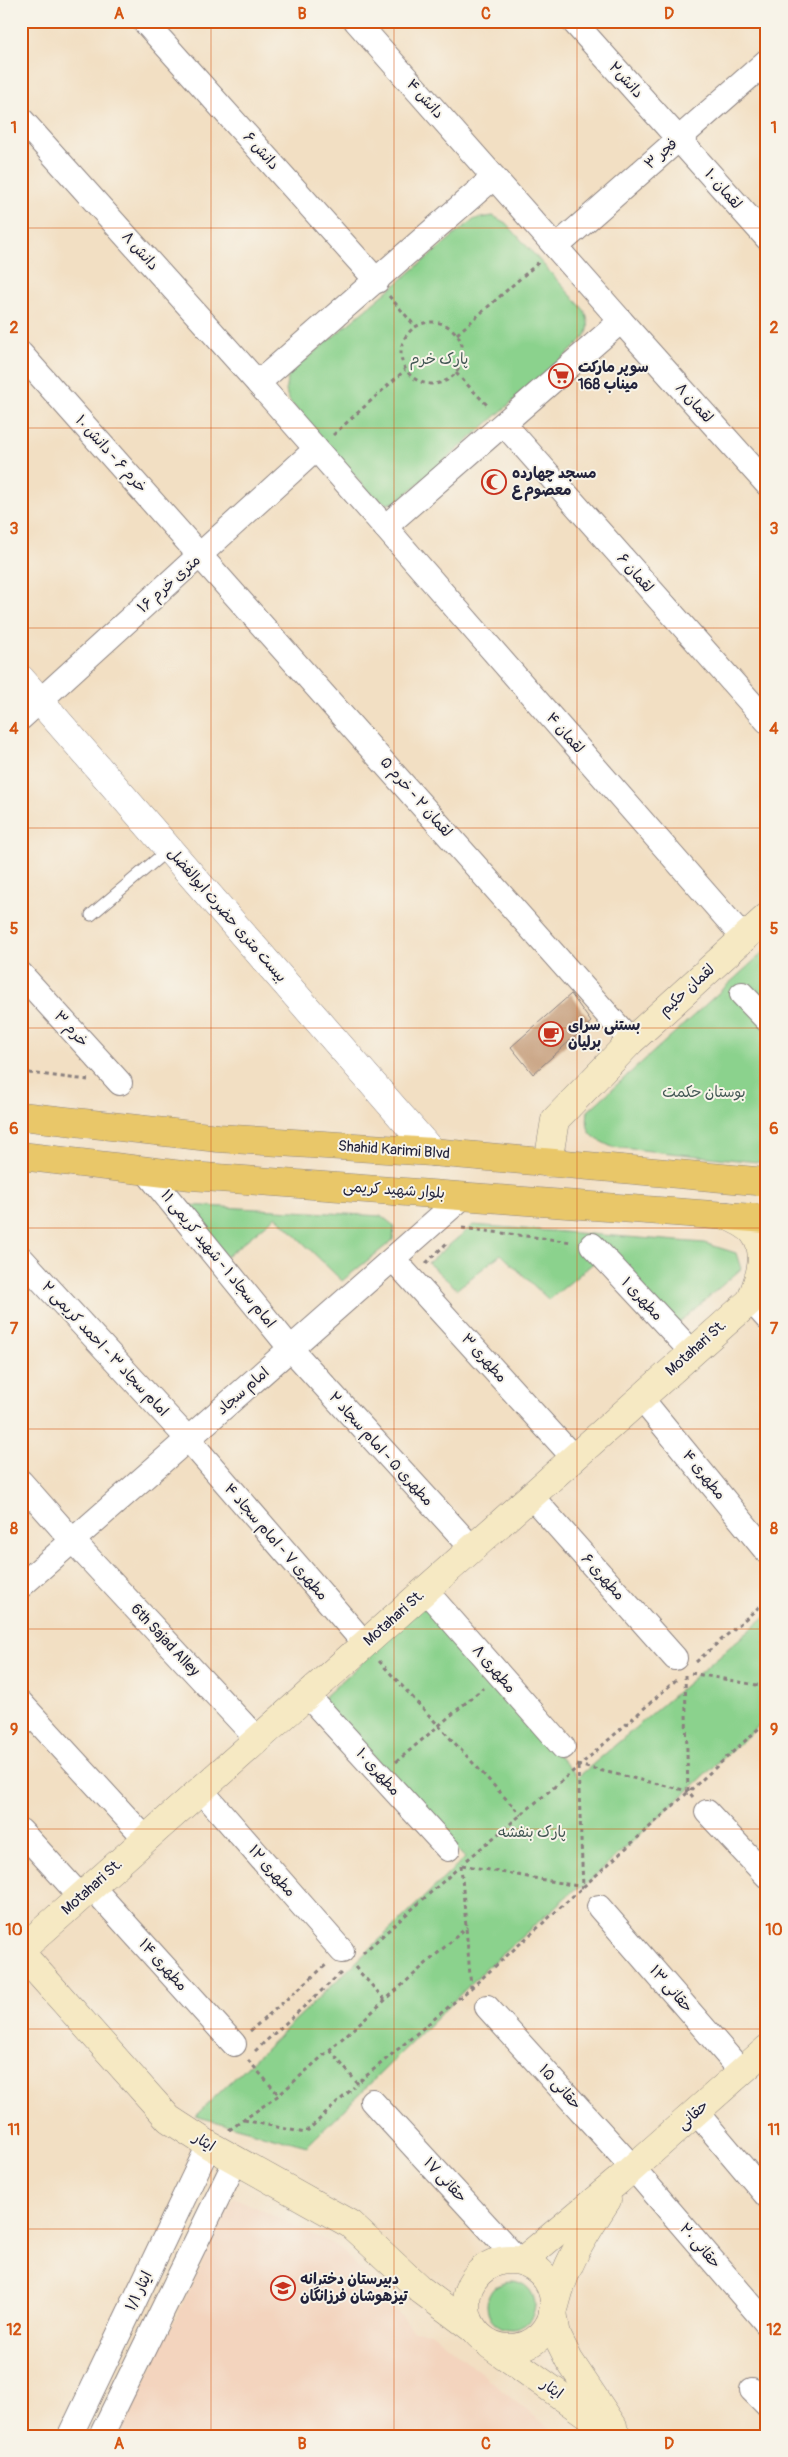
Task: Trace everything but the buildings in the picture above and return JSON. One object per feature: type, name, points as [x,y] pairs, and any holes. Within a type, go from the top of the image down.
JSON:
[{"type":"main road","name":"لقمان حکیم","points":[[548,1163],[555,1120],[631,1041],[767,917]]},
{"type":"main road","name":"Shahid Karimi Blvd","points":[[21,1116],[218,1138],[432,1152],[767,1182]]},
{"type":"main road","name":"بلوار شهید کریمی","points":[[21,1156],[191,1176],[767,1219]]},
{"type":"main road","points":[[728,1216],[754,1232],[761,1246],[759,1278],[761,1301]]},
{"type":"main road","name":"Motahari St.","points":[[21,1952],[692,1352],[761,1301]]},
{"type":"main road","name":"ایثار","points":[[21,1952],[169,2119],[209,2145],[350,2224],[421,2290],[618,2436]]},
{"type":"main road","name":"حقانی","points":[[520,2261],[626,2175],[767,2049]]},
{"type":"main road","points":[[468,2288],[465,2301],[466,2313],[480,2335],[509,2349],[531,2343],[548,2328],[562,2279],[572,2255],[626,2175]]},
{"type":"main road","points":[[421,2290],[432,2295],[450,2297],[460,2295],[468,2288],[482,2269],[499,2261],[520,2261],[534,2267],[547,2279],[554,2296],[556,2336],[569,2360],[618,2436]]},
{"type":"street","name":"دانش ۶","points":[[144,21],[377,281]]},
{"type":"street","name":"دانش ۴","points":[[356,21],[556,247]]},
{"type":"street","name":"دانش۲","points":[[573,21],[679,139]]},
{"type":"street","name":"فجر ۳","points":[[556,247],[767,61]]},
{"type":"street","name":"دانش ۸","points":[[21,119],[316,449]]},
{"type":"street","name":"لقمان ۱۰","points":[[679,139],[767,238]]},
{"type":"street","points":[[258,383],[494,177]]},
{"type":"street","name":"لقمان ۸","points":[[556,247],[767,484]]},
{"type":"street","points":[[385,528],[621,321]]},
{"type":"street","name":"خرم ۶ - دانش ۱۰","points":[[21,354],[201,554]]},
{"type":"street","name":"لقمان ۶","points":[[504,424],[767,722]]},
{"type":"street","name":"۱۶ متری خرم","points":[[31,709],[316,449]]},
{"type":"street","name":"لقمان ۴","points":[[316,449],[744,938]]},
{"type":"street","name":"لقمان ۲ - خرم ۵","points":[[201,554],[631,1041]]},
{"type":"street","name":"بیست متری حضرت ابوالفضل","points":[[21,678],[31,709],[169,849],[432,1152]]},
{"type":"street","name":"خرم ۳","points":[[21,974],[120,1083]]},
{"type":"street","points":[[742,994],[767,1020]]},
{"type":"street","name":"امام سجاد ۱ - شهید کریمی ۱۱","points":[[145,1170],[291,1349]]},
{"type":"street","name":"امام سجاد","points":[[21,1586],[465,1195]]},
{"type":"street","name":"مطهری ۱","points":[[592,1245],[692,1352]]},
{"type":"street","name":"امام سجاد ۳ - احمد کریمی ۲","points":[[21,1258],[188,1439]]},
{"type":"street","name":"مطهری ۳","points":[[393,1259],[574,1458]]},
{"type":"street","name":"مطهری ۵ - امام سجاد ۲","points":[[291,1349],[472,1548]]},
{"type":"street","name":"مطهری ۴","points":[[641,1398],[767,1552]]},
{"type":"street","name":"مطهری ۷ - امام سجاد ۴","points":[[188,1439],[364,1644]]},
{"type":"street","name":"مطهری ۶","points":[[531,1496],[680,1665]]},
{"type":"street","name":"6th Sajad Alley","points":[[26,1497],[73,1541],[258,1740]]},
{"type":"street","name":"مطهری ۸","points":[[425,1590],[563,1747]]},
{"type":"street","name":"مطهری ۱۰","points":[[308,1695],[454,1857]]},
{"type":"street","points":[[21,1703],[146,1839]]},
{"type":"street","name":"مطهری ۱۲","points":[[201,1790],[347,1957]]},
{"type":"street","points":[[707,1812],[767,1876]]},
{"type":"street","name":"مطهری ۱۴","points":[[21,1831],[87,1892],[234,2044]]},
{"type":"street","name":"حقانی ۱۳","points":[[599,1907],[742,2072]]},
{"type":"street","name":"حقانی ۱۵","points":[[487,2007],[626,2175]]},
{"type":"street","name":"حقانی ۱۷","points":[[364,2092],[520,2261]]},
{"type":"street","points":[[696,2112],[767,2196]]},
{"type":"street","name":"ایثار ۱/۱","points":[[70,2436],[209,2145]]},
{"type":"street","points":[[101,2436],[236,2160]]},
{"type":"street","name":"حقانی ۲۰","points":[[626,2175],[767,2324]]},
{"type":"lane","points":[[91,915],[169,849]]},
{"type":"path","points":[[457,334],[556,247]]},
{"type":"path","points":[[377,281],[415,326]]},
{"type":"path","points":[[429,322],[444,324],[457,334],[464,354],[456,373],[440,384],[420,383],[405,370],[400,355],[404,339],[415,326],[429,322]]},
{"type":"path","points":[[316,449],[405,370]]},
{"type":"path","points":[[456,373],[504,424]]},
{"type":"path","points":[[21,1072],[120,1083]]},
{"type":"path","points":[[456,1234],[462,1228],[592,1245]]},
{"type":"path","points":[[411,1278],[450,1240]]},
{"type":"path","points":[[279,2095],[246,2058],[347,1957],[454,1857],[521,1815],[578,1767],[680,1665],[767,1600]]},
{"type":"path","points":[[364,1644],[521,1815]]},
{"type":"path","points":[[680,1665],[767,1687]]},
{"type":"path","points":[[680,1665],[688,1791]]},
{"type":"path","points":[[381,1775],[499,1674]]},
{"type":"path","points":[[244,2120],[305,2133],[364,2092],[471,1988],[767,1722]]},
{"type":"path","points":[[563,1747],[578,1767],[583,1887],[599,1907]]},
{"type":"path","points":[[578,1767],[688,1791],[707,1812]]},
{"type":"path","points":[[454,1857],[583,1887]]},
{"type":"path","points":[[454,1857],[467,1927],[471,1988],[487,2007]]},
{"type":"path","points":[[209,2145],[279,2095],[386,2002],[467,1927]]},
{"type":"path","points":[[347,1957],[386,2002]]},
{"type":"path","points":[[234,2044],[347,1957]]},
{"type":"path","points":[[330,2050],[364,2092]]},
{"type":"shaded area","name":"دبیرستان دخترانه تیزهوشان فرزانگان","points":[[234,2197],[339,2247],[414,2330],[431,2332],[559,2436],[119,2436]]},
{"type":"green space","name":"پارک خرم","points":[[493,216],[506,223],[585,311],[588,324],[587,332],[573,349],[397,502],[387,504],[370,493],[291,403],[286,392],[288,377],[290,373],[464,227],[475,219]]},
{"type":"green space","name":"بوستان حکمت","points":[[767,949],[767,1163],[612,1147],[595,1138],[589,1130],[588,1111]]},
{"type":"green space","points":[[187,1205],[382,1216],[394,1226],[393,1240],[342,1281],[276,1216],[226,1257]]},
{"type":"green space","points":[[473,1225],[704,1243],[736,1253],[741,1269],[668,1332],[597,1260],[549,1300],[501,1254],[457,1289],[428,1263]]},
{"type":"green space","name":"پارک بنفشه","points":[[424,1606],[578,1777],[767,1615],[767,1718],[583,1887],[575,1889],[490,1965],[307,2146],[195,2116],[465,1858],[321,1700]]},
{"type":"green space","points":[[506,2281],[516,2281],[528,2288],[535,2300],[535,2310],[528,2322],[516,2329],[506,2329],[498,2325],[491,2318],[487,2310],[487,2300],[491,2292],[498,2285]]},
{"type":"place","name":"سوپر مارکت میناب 168","points":[[561,376]]},
{"type":"place","name":"مسجد چهارده معصوم ع","points":[[494,482]]},
{"type":"place","name":"بستنی سرای برلیان","points":[[551,1034]]},
{"type":"place","name":"دبیرستان دخترانه تیزهوشان فرزانگان","points":[[283,2288]]}]
